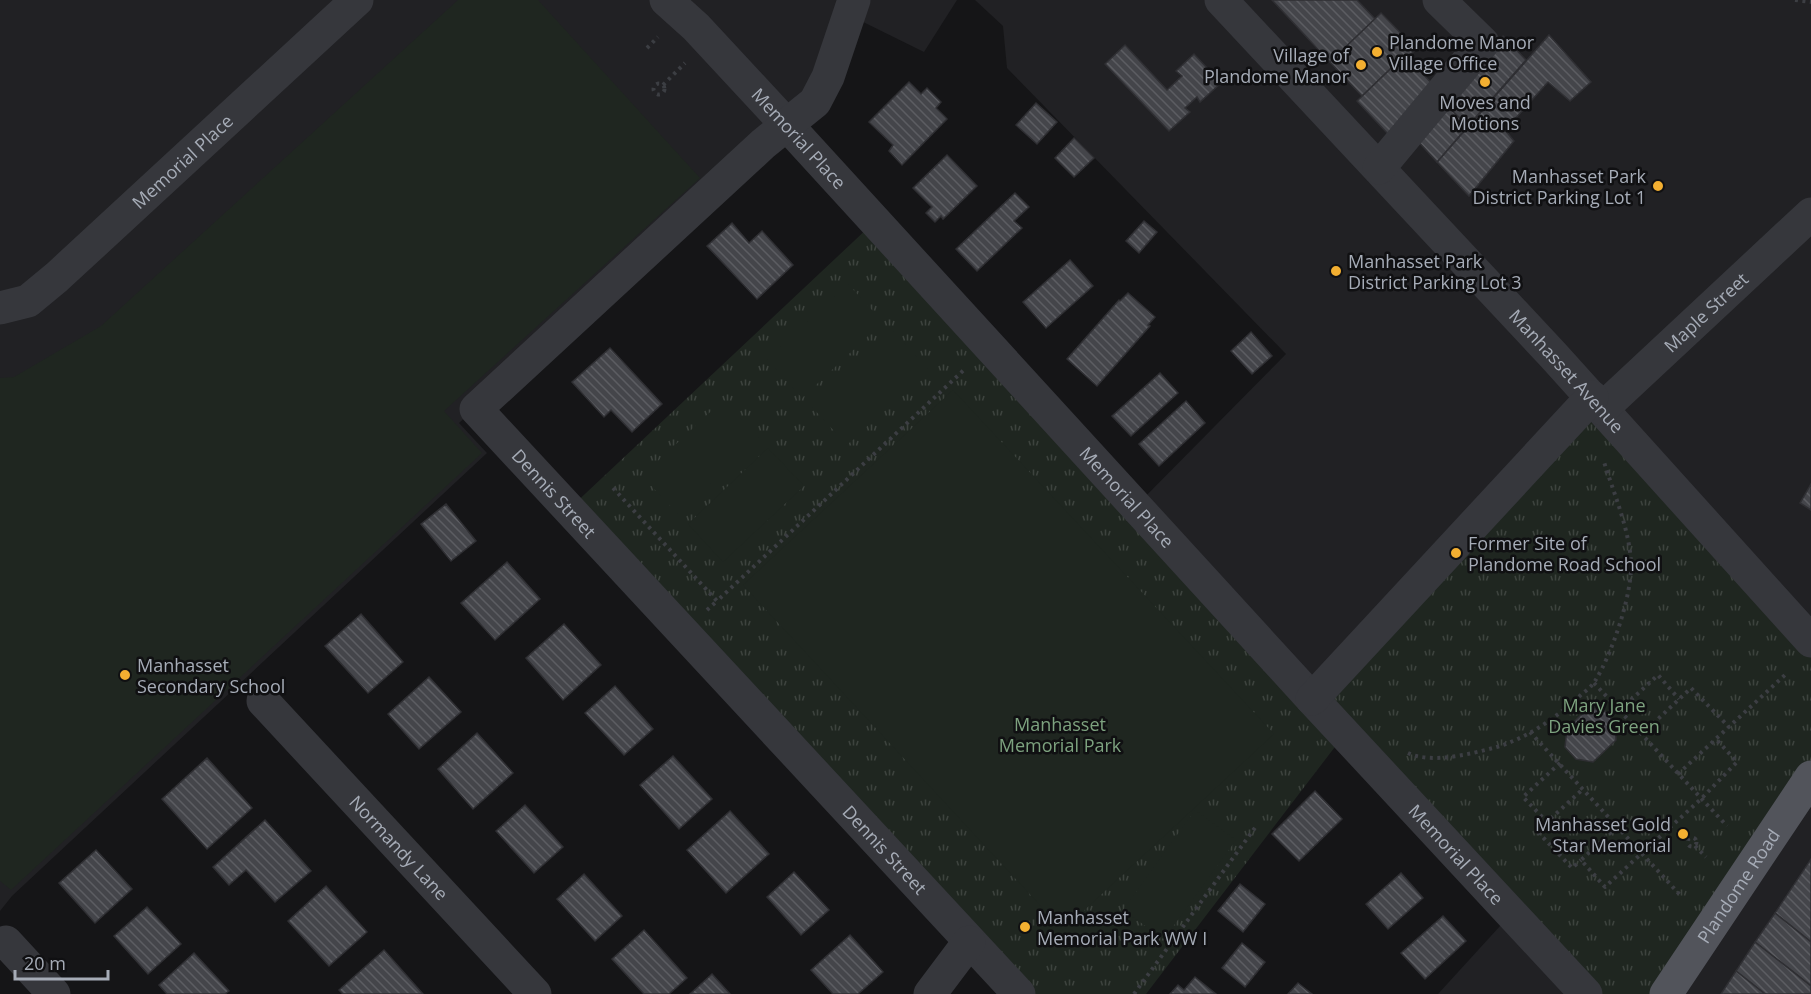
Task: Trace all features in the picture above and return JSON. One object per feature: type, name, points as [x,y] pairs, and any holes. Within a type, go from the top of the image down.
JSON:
[{"type":"main road","name":"Plandome Road","points":[[1666,994],[1811,777]]},
{"type":"street","name":"Memorial Place","points":[[0,308],[28,301],[57,277],[357,0]]},
{"type":"street","name":"Memorial Place","points":[[666,0],[696,27],[787,125],[1312,699],[1586,994]]},
{"type":"street","name":"Dennis Street","points":[[854,0],[828,77],[815,102],[763,144],[476,409],[1018,994]]},
{"type":"street","points":[[1379,168],[1483,43],[1439,0]]},
{"type":"street","name":"Manhasset Avenue","points":[[1225,1],[1597,403],[1811,641]]},
{"type":"street","name":"Maple Street","points":[[1312,699],[1597,403],[1811,214]]},
{"type":"street","name":"Normandy Lane","points":[[263,701],[535,994]]},
{"type":"street","points":[[6,942],[54,994]]},
{"type":"street","points":[[930,994],[969,942]]},
{"type":"path","points":[[1795,0],[1811,2]]},
{"type":"path","points":[[647,48],[658,37]]},
{"type":"path","points":[[663,86],[685,62]]},
{"type":"path","points":[[613,488],[717,601],[974,361]]},
{"type":"path","points":[[1405,752],[1415,756],[1439,757],[1468,754],[1505,745],[1530,732],[1569,706],[1594,683],[1609,653],[1629,594],[1631,564],[1627,535],[1603,459]]},
{"type":"path","points":[[1678,774],[1786,674]]},
{"type":"path","points":[[1620,710],[1658,675],[1679,699]]},
{"type":"path","points":[[1594,683],[1727,826]]},
{"type":"path","points":[[1642,734],[1691,688],[1729,727]]},
{"type":"path","points":[[1530,732],[1681,896]]},
{"type":"path","points":[[1581,860],[1605,887],[1642,854],[1737,762],[1716,739]]},
{"type":"path","points":[[1546,822],[1523,797],[1560,764]]},
{"type":"path","points":[[1583,789],[1537,831],[1572,868],[1617,827]]},
{"type":"path","points":[[1134,994],[1257,825]]},
{"type":"path","points":[[1687,837],[1694,838],[1695,846],[1706,857]]},
{"type":"shaded area","name":"Manhasset Secondary School","points":[[0,0],[957,0],[924,52],[851,16],[827,80],[459,423],[487,453],[12,896],[0,911]]},
{"type":"shaded area","points":[[975,0],[1811,0],[1811,641],[1312,699],[1133,509],[1286,354],[1007,68],[1003,26]]},
{"type":"shaded area","points":[[1811,777],[1811,994],[1666,994]]},
{"type":"shaded area","points":[[1511,914],[1585,994],[1438,994]]},
{"type":"green space","name":"Manhasset Secondary School","points":[[458,0],[538,0],[700,178],[444,411],[482,453],[11,890],[0,881],[0,378],[14,377],[101,326]]},
{"type":"green space","name":"Manhasset Memorial Park","points":[[870,226],[1312,699],[1592,397],[1811,641],[1811,777],[1666,994],[1585,994],[1344,735],[1146,994],[1019,994],[569,509]]},
{"type":"green space","points":[[848,284],[883,322],[802,398],[767,359]]},
{"type":"green space","points":[[893,331],[928,369],[847,445],[812,407]]},
{"type":"green space","points":[[953,390],[1274,734],[1063,930],[743,585]]},
{"type":"green space","points":[[723,400],[759,438],[678,514],[642,476]]},
{"type":"green space","points":[[768,448],[804,486],[723,562],[688,524]]},
{"type":"green space","points":[[1195,810],[1236,840],[1164,939],[1123,910]]},
{"type":"building","points":[[1272,0],[1357,0],[1375,19],[1330,62]]},
{"type":"building","name":"Plandome Manor Village Office","points":[[1381,13],[1416,49],[1407,58],[1405,55],[1362,96],[1330,62]]},
{"type":"building","points":[[1549,35],[1591,82],[1570,101],[1548,82],[1505,130],[1514,141],[1469,196],[1437,162]]},
{"type":"building","name":"Moves and Motions","points":[[1503,36],[1526,60],[1468,126],[1445,104]]},
{"type":"building","points":[[1125,45],[1167,90],[1182,76],[1176,71],[1194,54],[1221,83],[1200,102],[1197,97],[1185,108],[1190,112],[1169,131],[1105,64]]},
{"type":"building","points":[[1405,55],[1437,89],[1389,135],[1357,101]]},
{"type":"building","points":[[909,82],[921,94],[927,88],[941,102],[936,108],[947,119],[902,165],[889,151],[893,145],[869,122]]},
{"type":"building","points":[[1036,103],[1057,122],[1037,144],[1016,125]]},
{"type":"building","points":[[1445,104],[1468,126],[1437,162],[1415,138]]},
{"type":"building","points":[[1074,138],[1094,158],[1074,177],[1055,158]]},
{"type":"building","points":[[947,155],[977,186],[943,219],[941,216],[935,222],[926,213],[932,207],[913,188]]},
{"type":"building","points":[[1015,193],[1029,207],[1014,221],[1022,228],[977,271],[956,249]]},
{"type":"building","points":[[1144,221],[1157,232],[1139,253],[1126,241]]},
{"type":"building","points":[[732,223],[749,243],[762,231],[793,265],[757,299],[707,246]]},
{"type":"building","points":[[1070,260],[1093,286],[1046,328],[1023,302]]},
{"type":"building","points":[[1128,293],[1155,317],[1148,325],[1150,326],[1097,386],[1067,359],[1119,300]]},
{"type":"building","points":[[1251,332],[1272,356],[1252,374],[1231,351]]},
{"type":"building","points":[[610,348],[662,404],[632,432],[611,410],[604,417],[572,382]]},
{"type":"building","points":[[1160,373],[1178,393],[1131,436],[1112,416]]},
{"type":"building","points":[[1186,401],[1205,423],[1159,466],[1139,444]]},
{"type":"building","points":[[1811,484],[1811,510],[1800,503]]},
{"type":"building","points":[[446,504],[476,541],[451,561],[421,524]]},
{"type":"building","points":[[507,562],[540,599],[495,640],[461,603]]},
{"type":"building","points":[[361,614],[403,662],[368,693],[325,646]]},
{"type":"building","points":[[564,624],[601,665],[563,700],[526,658]]},
{"type":"building","points":[[429,677],[461,712],[419,749],[388,714]]},
{"type":"building","points":[[615,686],[653,729],[624,755],[585,713]]},
{"type":"building","points":[[1587,709],[1603,709],[1615,723],[1616,740],[1593,762],[1576,759],[1565,747],[1567,729]]},
{"type":"building","points":[[477,733],[513,773],[473,809],[438,769]]},
{"type":"building","points":[[673,756],[712,799],[679,829],[640,785]]},
{"type":"building","points":[[207,758],[252,808],[207,849],[162,799]]},
{"type":"building","points":[[1315,791],[1342,819],[1299,861],[1272,834]]},
{"type":"building","points":[[525,805],[563,847],[534,873],[496,831]]},
{"type":"building","points":[[730,811],[769,854],[726,893],[687,850]]},
{"type":"building","points":[[265,820],[311,871],[275,902],[246,870],[229,885],[213,867]]},
{"type":"building","points":[[96,850],[132,889],[95,923],[59,883]]},
{"type":"building","points":[[1811,859],[1811,942],[1775,913]]},
{"type":"building","points":[[794,872],[829,910],[801,935],[767,897]]},
{"type":"building","points":[[1401,873],[1423,898],[1388,929],[1366,904]]},
{"type":"building","points":[[584,874],[622,916],[595,941],[557,899]]},
{"type":"building","points":[[1240,884],[1265,904],[1243,932],[1218,911]]},
{"type":"building","points":[[326,886],[367,932],[329,966],[288,921]]},
{"type":"building","points":[[147,907],[181,944],[148,974],[114,936]]},
{"type":"building","points":[[1775,913],[1811,942],[1811,986],[1755,942]]},
{"type":"building","points":[[1443,916],[1466,941],[1425,979],[1401,953]]},
{"type":"building","points":[[644,930],[687,978],[669,994],[644,994],[612,959]]},
{"type":"building","points":[[850,935],[883,972],[858,994],[833,994],[811,970]]},
{"type":"building","points":[[1755,942],[1811,986],[1811,994],[1765,994],[1736,971]]},
{"type":"building","points":[[1242,943],[1265,962],[1245,987],[1222,968]]},
{"type":"building","points":[[384,950],[423,994],[343,994],[339,990]]},
{"type":"building","points":[[194,953],[229,991],[225,994],[167,994],[159,985]]},
{"type":"building","points":[[1736,971],[1765,994],[1721,994]]},
{"type":"building","points":[[712,974],[730,994],[690,994]]},
{"type":"building","points":[[1195,977],[1216,994],[1170,994],[1178,985],[1184,990]]},
{"type":"building","points":[[1298,983],[1312,994],[1288,994]]},
{"type":"place","name":"Plandome Manor Village Office","points":[[1377,52]]},
{"type":"place","name":"Village of Plandome Manor","points":[[1361,65]]},
{"type":"place","name":"Moves and Motions","points":[[1485,82]]},
{"type":"place","name":"Manhasset Park District Parking Lot 1","points":[[1658,186]]},
{"type":"place","name":"Manhasset Park District Parking Lot 3","points":[[1336,271]]},
{"type":"place","name":"Former Site of Plandome Road School","points":[[1456,553]]},
{"type":"place","name":"Manhasset Secondary School","points":[[125,675]]},
{"type":"place","name":"Manhasset Gold Star Memorial","points":[[1683,834]]},
{"type":"place","name":"Manhasset Memorial Park WW I","points":[[1025,927]]},
{"type":"park label","name":"Mary Jane Davies Green","points":[[1604,715]]}]
